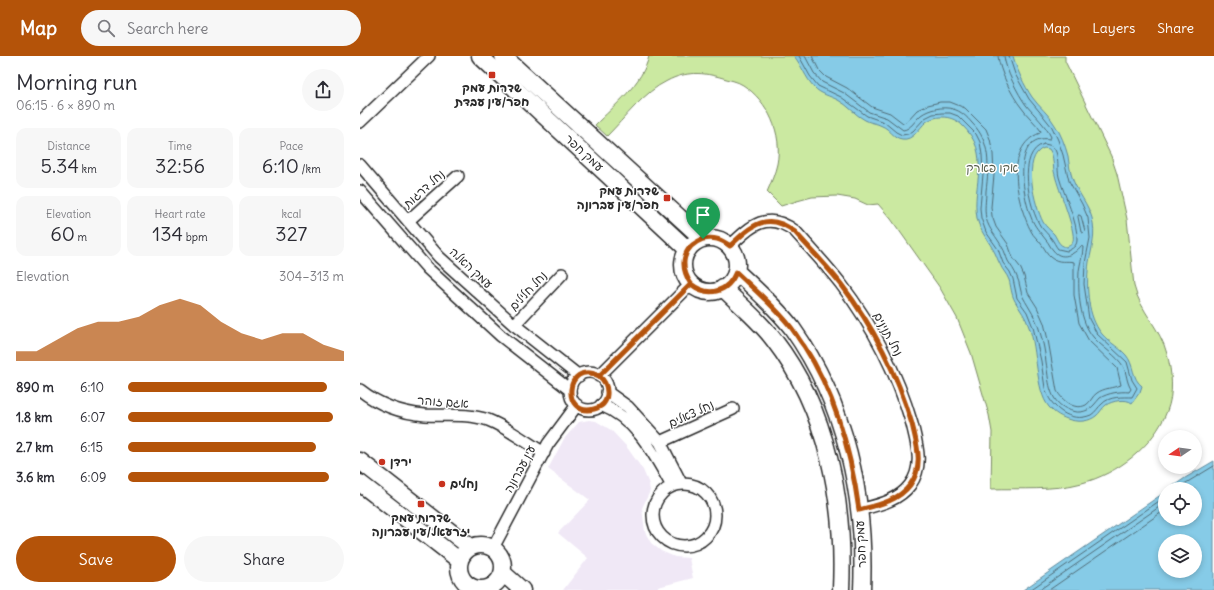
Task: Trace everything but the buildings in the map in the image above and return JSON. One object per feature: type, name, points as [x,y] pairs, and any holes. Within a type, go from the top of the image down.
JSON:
[{"type":"street","points":[[360,122],[429,56]]},
{"type":"street","name":"עמק חפר","points":[[480,56],[688,250]]},
{"type":"street","name":"עמק חפר","points":[[503,56],[703,239]]},
{"type":"street","name":"עמק האלה","points":[[360,165],[439,257],[514,325],[579,376]]},
{"type":"street","name":"נחל דרגות","points":[[408,221],[458,176]]},
{"type":"street","points":[[360,191],[427,268],[501,336],[570,390]]},
{"type":"street","name":"נחל תנינים","points":[[730,246],[748,229],[758,223],[768,221],[786,225],[795,232],[840,283],[870,326],[889,362],[900,389],[920,458],[917,472],[910,485],[902,494],[888,502],[859,510]]},
{"type":"street","points":[[703,239],[718,239],[730,246],[735,254],[737,263],[736,272],[729,284],[723,288],[710,292],[697,288],[691,284],[686,276],[684,267],[684,258],[688,250],[697,241],[703,239]]},
{"type":"street","name":"עמק חפר","points":[[736,272],[791,327],[820,374],[841,423],[855,479],[859,510],[863,571],[862,590]]},
{"type":"street","name":"נחל חלילים","points":[[514,325],[562,274]]},
{"type":"street","points":[[599,376],[691,284]]},
{"type":"street","name":"עמק חפר","points":[[723,288],[774,340],[791,365],[812,406],[821,429],[834,483],[839,516],[842,571],[841,590]]},
{"type":"street","points":[[589,373],[599,376],[606,384],[606,398],[602,405],[593,410],[587,410],[576,405],[570,390],[579,376],[589,373]]},
{"type":"street","name":"אגם זוהר","points":[[360,390],[368,397],[388,407],[405,412],[425,415],[454,414],[488,420],[506,429],[544,453]]},
{"type":"street","points":[[607,392],[628,407],[660,442],[676,484]]},
{"type":"street","name":"עין עברונה","points":[[493,548],[548,444],[576,405]]},
{"type":"street","points":[[602,405],[612,409],[622,417],[649,446],[676,484]]},
{"type":"street","name":"נחל צאלים","points":[[660,442],[733,409]]},
{"type":"street","points":[[360,461],[470,548]]},
{"type":"street","points":[[360,482],[460,561]]},
{"type":"street","points":[[688,483],[698,487],[707,494],[713,502],[715,513],[714,524],[709,533],[701,541],[692,545],[681,546],[670,543],[662,537],[655,528],[652,518],[653,507],[657,497],[664,490],[676,484],[688,483]]},
{"type":"street","points":[[481,545],[493,548],[501,556],[504,568],[499,580],[491,589],[478,589],[466,584],[460,573],[460,561],[465,551],[481,545]]},
{"type":"street","points":[[503,573],[522,590]]},
{"type":"shaded area","points":[[589,420],[596,421],[611,430],[626,446],[643,470],[649,484],[650,491],[642,508],[645,532],[651,543],[661,551],[675,557],[689,558],[693,578],[658,587],[658,590],[563,590],[588,558],[558,533],[590,500],[548,469],[564,439],[579,422]]},
{"type":"green space","name":"אקו פארק","points":[[649,56],[1065,56],[1065,61],[1111,156],[1117,174],[1127,219],[1134,286],[1141,304],[1160,336],[1169,361],[1172,383],[1171,397],[1161,424],[1153,436],[1133,457],[1108,473],[1095,479],[1071,486],[1037,489],[991,489],[992,432],[989,415],[971,353],[957,318],[940,288],[891,219],[878,204],[868,205],[855,199],[837,196],[812,197],[781,206],[767,192],[777,164],[778,153],[778,141],[772,119],[760,100],[752,92],[741,84],[716,76],[688,74],[681,75],[667,81],[643,98],[607,136],[595,125],[627,94],[641,76]]},
{"type":"water","points":[[794,56],[1013,56],[1029,92],[1053,121],[1063,140],[1073,180],[1092,218],[1094,235],[1089,262],[1088,298],[1092,315],[1099,330],[1126,355],[1129,359],[1136,379],[1142,386],[1140,392],[1132,403],[1123,400],[1112,402],[1105,406],[1096,416],[1084,421],[1078,421],[1059,415],[1049,407],[1044,400],[1041,391],[1032,336],[1028,323],[1014,298],[1008,278],[978,223],[976,193],[979,159],[977,147],[971,136],[962,125],[950,118],[945,117],[930,119],[913,136],[906,139],[899,138],[885,127],[865,120],[842,102],[816,89],[808,79]],"holes":[[[1044,148],[1049,149],[1052,155],[1054,172],[1072,228],[1073,241],[1066,247],[1060,244],[1054,234],[1043,222],[1034,194],[1031,171],[1033,161],[1037,153]]]},
{"type":"water","points":[[1214,461],[1214,590],[1023,590],[1158,497],[1158,526],[1202,526],[1202,482],[1179,482],[1192,474],[1202,474],[1202,468]]},
{"type":"place","name":"שדרות עמק חפר/עין עבדת","points":[[492,75]]},
{"type":"place","name":"שדרות עמק חפר/עין עברונה","points":[[667,198]]},
{"type":"place","name":"ירדן","points":[[382,462]]},
{"type":"place","name":"נחלים","points":[[442,484]]},
{"type":"place","name":"שדרות עמק יזרעאל/עין עברונה","points":[[421,504]]},
{"type":"route","points":[[703,239],[692,245],[684,258],[686,276],[691,284],[648,326],[599,376],[594,373],[589,373],[583,374],[574,380],[570,394],[576,405],[587,410],[593,410],[602,405],[608,394],[606,384],[599,376],[691,284],[703,291],[717,291],[729,284],[734,278],[736,272],[791,327],[820,374],[841,423],[855,479],[859,510],[888,502],[902,494],[910,485],[917,472],[920,458],[908,411],[889,362],[870,326],[840,283],[795,232],[786,225],[777,222],[768,221],[758,223],[748,229],[730,246],[718,239],[703,239]]}]
